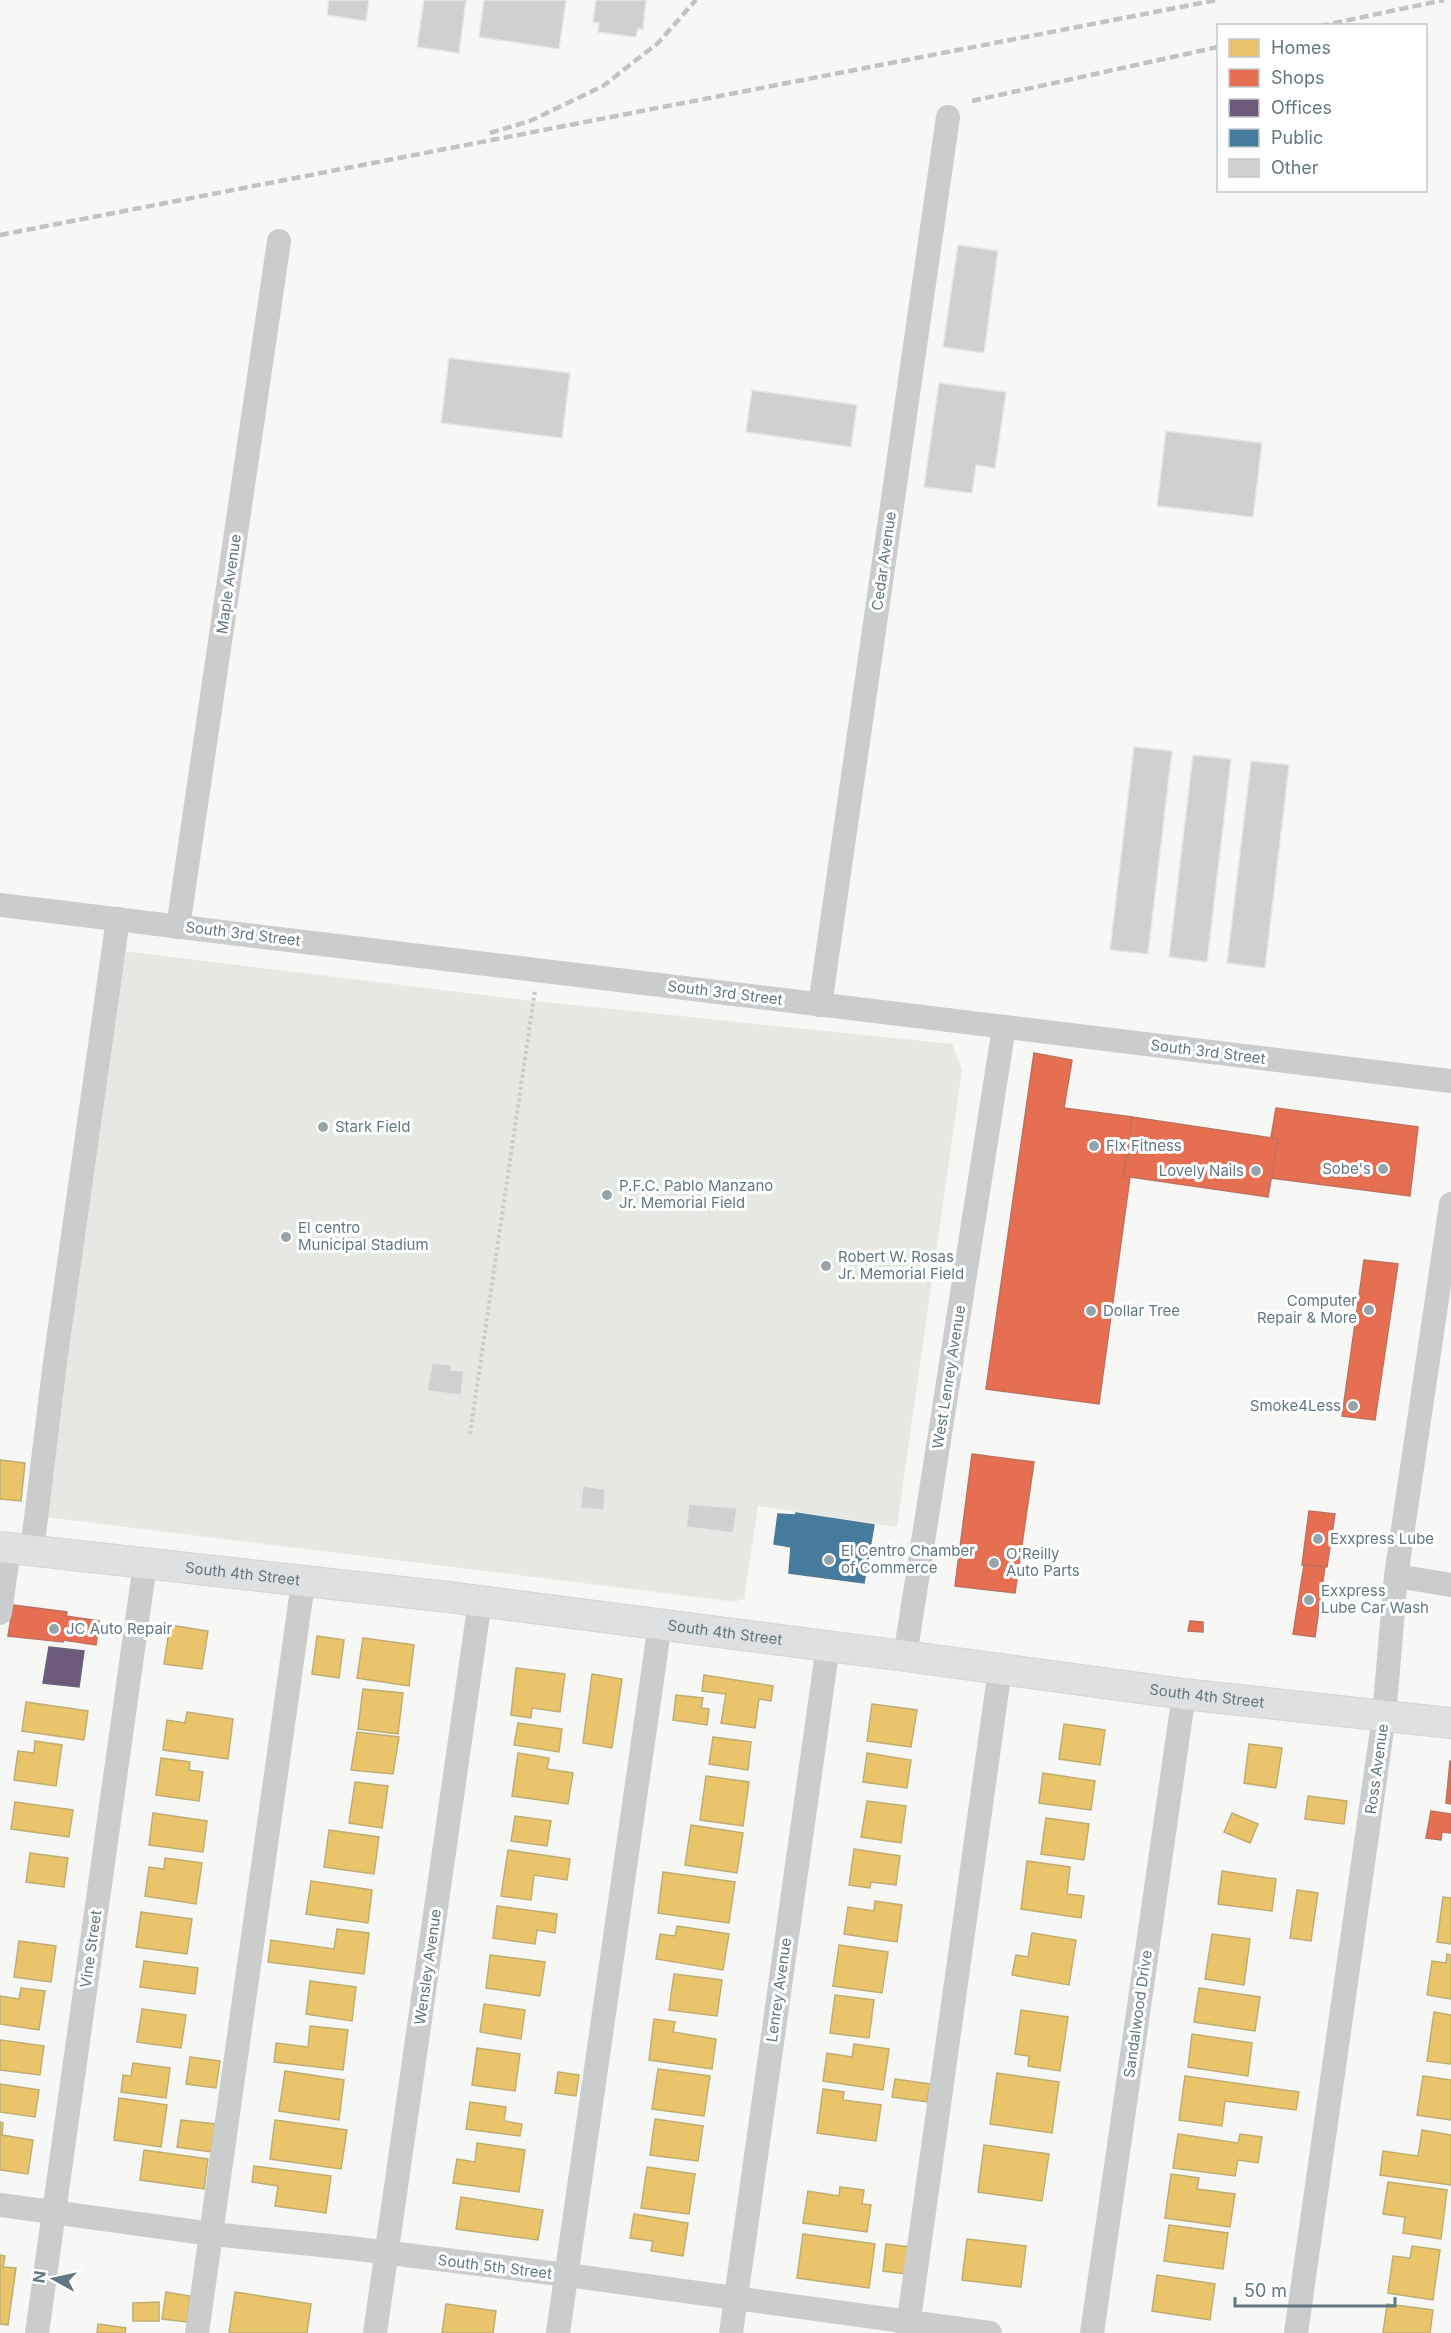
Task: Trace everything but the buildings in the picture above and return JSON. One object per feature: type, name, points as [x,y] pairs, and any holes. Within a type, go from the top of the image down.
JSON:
[{"type":"main road","name":"South 4th Street","points":[[14,1549],[480,1601],[1184,1694],[1451,1724]]},
{"type":"street","name":"Cedar Avenue","points":[[820,1005],[948,117]]},
{"type":"street","name":"Maple Avenue","points":[[178,927],[279,241]]},
{"type":"street","name":"South 3rd Street","points":[[0,905],[1451,1081]]},
{"type":"street","points":[[0,1613],[55,1362],[118,919]]},
{"type":"street","name":"West Lenrey Avenue","points":[[904,1656],[1004,1027]]},
{"type":"street","name":"Ross Avenue","points":[[1296,2333],[1384,1716],[1396,1576],[1451,1204]]},
{"type":"street","name":"Vine Street","points":[[37,2333],[145,1564]]},
{"type":"street","points":[[1396,1576],[1451,1585]]},
{"type":"street","points":[[197,2333],[303,1583]]},
{"type":"street","name":"Wensley Avenue","points":[[375,2333],[480,1601]]},
{"type":"street","points":[[558,2333],[660,1624]]},
{"type":"street","name":"Lenrey Avenue","points":[[731,2333],[828,1646]]},
{"type":"street","points":[[908,2327],[1000,1669]]},
{"type":"street","name":"Sandalwood Drive","points":[[1092,2333],[1184,1694]]},
{"type":"street","name":"South 5th Street","points":[[0,2205],[212,2234],[387,2253],[736,2297],[908,2327],[990,2333]]},
{"type":"path","points":[[470,1434],[537,970]]},
{"type":"shaded area","points":[[124,951],[525,1000],[952,1044],[962,1069],[897,1527],[758,1506],[744,1600],[738,1599],[737,1602],[45,1517]]},
{"type":"railway","points":[[490,133],[530,121],[603,86],[658,43],[696,0]]},
{"type":"railway","points":[[0,235],[1217,0]]},
{"type":"railway","points":[[1330,24],[1444,0]]},
{"type":"railway","points":[[972,101],[1217,47]]},
{"type":"place","name":"Stark Field","points":[[323,1127]]},
{"type":"place","name":"Flx Fitness","points":[[1094,1146]]},
{"type":"place","name":"Sobe's","points":[[1383,1169]]},
{"type":"place","name":"Lovely Nails","points":[[1256,1171]]},
{"type":"place","name":"P.F.C. Pablo Manzano Jr. Memorial Field","points":[[607,1195]]},
{"type":"place","name":"El centro Municipal Stadium","points":[[286,1237]]},
{"type":"place","name":"Robert W. Rosas Jr. Memorial Field","points":[[826,1266]]},
{"type":"place","name":"Computer Repair & More","points":[[1369,1310]]},
{"type":"place","name":"Dollar Tree","points":[[1091,1311]]},
{"type":"place","name":"Smoke4Less","points":[[1353,1406]]},
{"type":"place","name":"Exxpress Lube","points":[[1318,1539]]},
{"type":"place","name":"El Centro Chamber of Commerce","points":[[829,1560]]},
{"type":"place","name":"O'Reilly Auto Parts","points":[[994,1563]]},
{"type":"place","name":"Exxpress Lube Car Wash","points":[[1309,1600]]},
{"type":"place","name":"JC Auto Repair","points":[[54,1629]]}]
